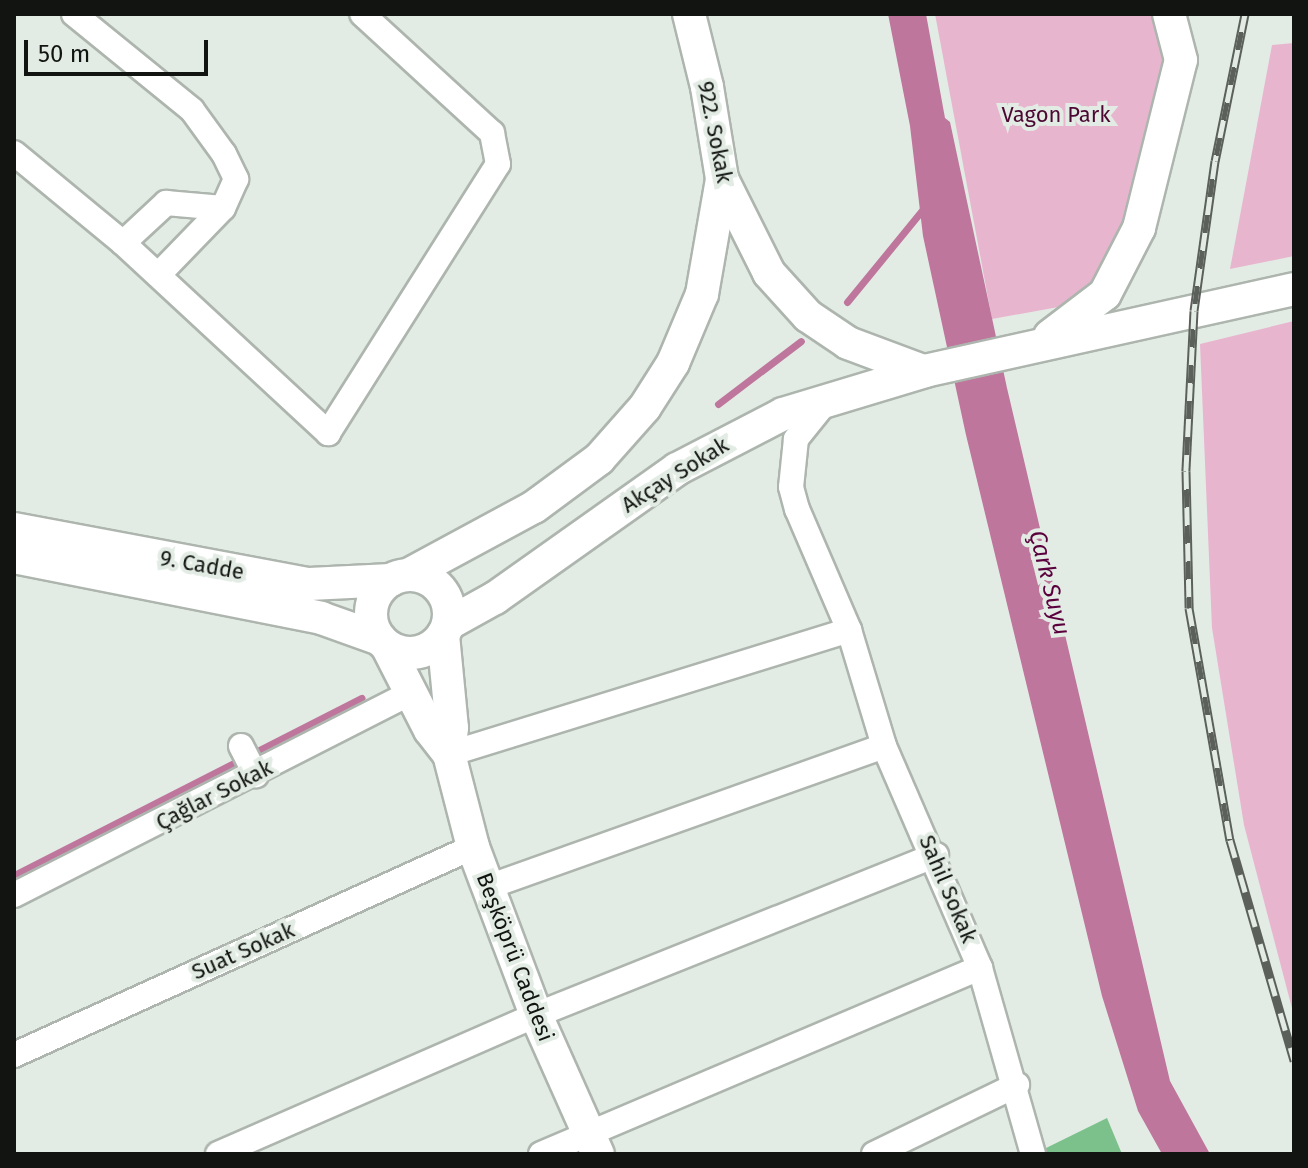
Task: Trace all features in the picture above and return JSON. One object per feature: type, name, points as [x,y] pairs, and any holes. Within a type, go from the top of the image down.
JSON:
[{"type":"main road","name":"922. Sokak","points":[[689,14],[707,87],[722,179],[769,273],[808,316],[869,354],[925,371],[1294,289]]},
{"type":"main road","name":"922. Sokak","points":[[1027,347],[1105,294],[1130,252],[1181,60],[1169,14]]},
{"type":"main road","points":[[449,754],[384,642],[371,607],[399,578],[534,507],[599,459],[645,407],[687,335],[702,294],[722,179]]},
{"type":"main road","name":"Akçay Sokak","points":[[445,630],[704,453],[831,396],[925,371]]},
{"type":"main road","name":"9. Cadde","points":[[14,529],[309,584],[399,578]]},
{"type":"main road","name":"9. Cadde","points":[[14,557],[321,618],[384,642]]},
{"type":"main road","points":[[399,578],[440,589],[452,728],[449,754]]},
{"type":"main road","points":[[384,642],[417,652],[445,630]]},
{"type":"main road","name":"Beşköprü Caddesi","points":[[449,754],[473,847],[536,1015],[592,1142]]},
{"type":"street","points":[[74,14],[192,110],[236,179],[223,208],[158,275]]},
{"type":"street","points":[[14,153],[123,243],[328,433],[498,164],[492,133],[362,14]]},
{"type":"street","points":[[123,243],[166,203],[223,208]]},
{"type":"street","name":"Sahil Sokak","points":[[831,396],[796,439],[791,487],[849,630],[884,746],[936,855],[980,968],[1017,1085],[1033,1154]]},
{"type":"street","points":[[449,754],[849,630]]},
{"type":"street","name":"Çağlar Sokak","points":[[14,895],[256,775],[413,692]]},
{"type":"street","points":[[241,746],[256,775]]},
{"type":"street","points":[[488,887],[884,746]]},
{"type":"street","name":"Suat Sokak","points":[[14,1055],[473,847]]},
{"type":"street","points":[[218,1154],[536,1015],[936,855]]},
{"type":"street","points":[[541,1154],[592,1142],[980,968]]},
{"type":"street","points":[[874,1154],[1017,1085]]},
{"type":"green space","name":"Vagon Park","points":[[935,14],[1174,14],[1179,65],[1097,300],[992,319]]},
{"type":"green space","points":[[1294,43],[1294,256],[1230,269],[1272,45]]},
{"type":"green space","points":[[1294,321],[1294,1016],[1244,825],[1212,628],[1200,344]]},
{"type":"water","name":"Çark Suyu","points":[[888,14],[926,14],[945,118],[950,122],[1007,388],[1170,1081],[1210,1154],[1162,1154],[1138,1111],[1102,996],[966,435],[923,236],[910,126]]},
{"type":"building","points":[[1107,1118],[1122,1154],[1044,1154],[1042,1150]]},
{"type":"waterway","points":[[847,302],[924,208]]},
{"type":"waterway","points":[[718,404],[801,341]]},
{"type":"waterway","points":[[14,875],[361,698]]},
{"type":"railway","points":[[1245,14],[1215,161],[1194,311],[1186,471],[1189,608],[1230,840],[1294,1061]]}]
